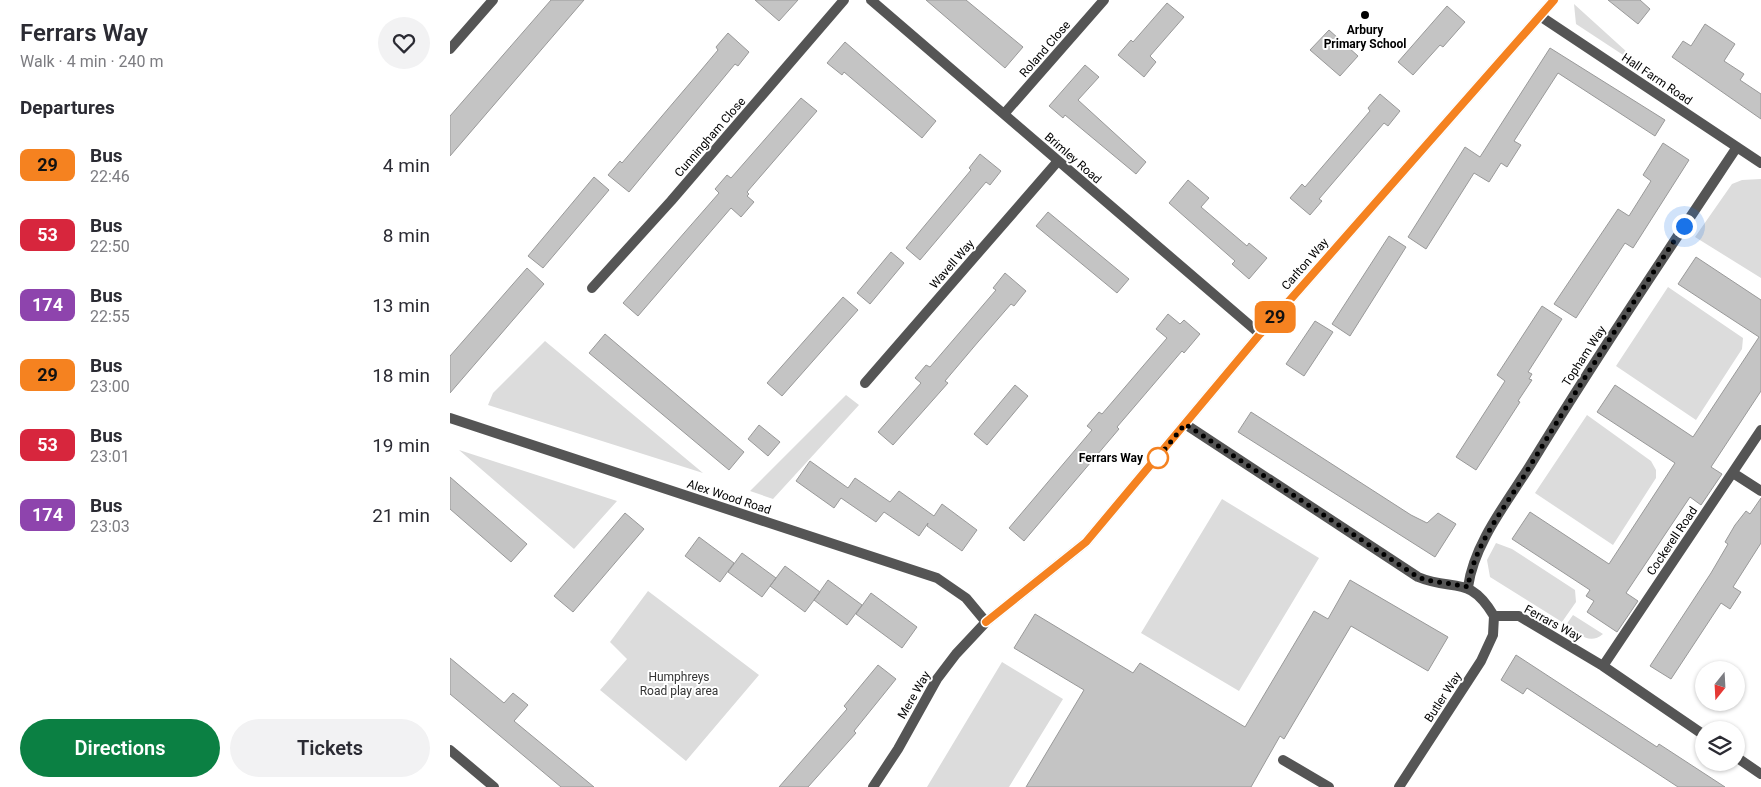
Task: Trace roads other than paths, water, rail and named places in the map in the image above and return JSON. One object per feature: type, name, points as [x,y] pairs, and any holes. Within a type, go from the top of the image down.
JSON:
[{"type":"street","points":[[450,49],[493,0]]},
{"type":"street","name":"Cunningham Close","points":[[592,288],[671,201],[844,0]]},
{"type":"street","name":"Brimley Road","points":[[871,0],[1260,334]]},
{"type":"street","name":"Roland Close","points":[[1004,114],[1104,0]]},
{"type":"street","name":"Carlton Way","points":[[986,622],[1086,542],[1260,334],[1554,0]]},
{"type":"street","name":"Hall Farm Road","points":[[1540,16],[1761,163]]},
{"type":"street","name":"Topham Way","points":[[1468,587],[1470,569],[1489,533],[1559,418],[1737,147]]},
{"type":"street","name":"Wavell Way","points":[[865,383],[1058,161]]},
{"type":"street","name":"Alex Wood Road","points":[[450,418],[937,578],[966,598],[986,622]]},
{"type":"street","points":[[1185,424],[1418,577],[1432,582],[1448,582],[1468,587],[1485,600],[1494,616]]},
{"type":"street","name":"Cockerell Road","points":[[1603,666],[1761,430]]},
{"type":"street","points":[[1733,473],[1761,491]]},
{"type":"street","name":"Ferrars Way","points":[[1494,616],[1519,616],[1603,666],[1695,729]]},
{"type":"street","name":"Butler Way","points":[[1399,787],[1481,661],[1493,636],[1494,616]]},
{"type":"street","name":"Mere Way","points":[[873,787],[898,749],[937,679],[956,654],[986,622]]},
{"type":"street","points":[[450,750],[494,787]]},
{"type":"street","points":[[1283,760],[1329,787]]},
{"type":"street","points":[[1745,763],[1761,774]]},
{"type":"place","name":"Arbury Primary School","points":[[1365,15]]},
{"type":"place","name":"Ferrars Way","points":[[1158,458]]},
{"type":"park label","name":"Humphreys Road play area","points":[[679,684]]}]
